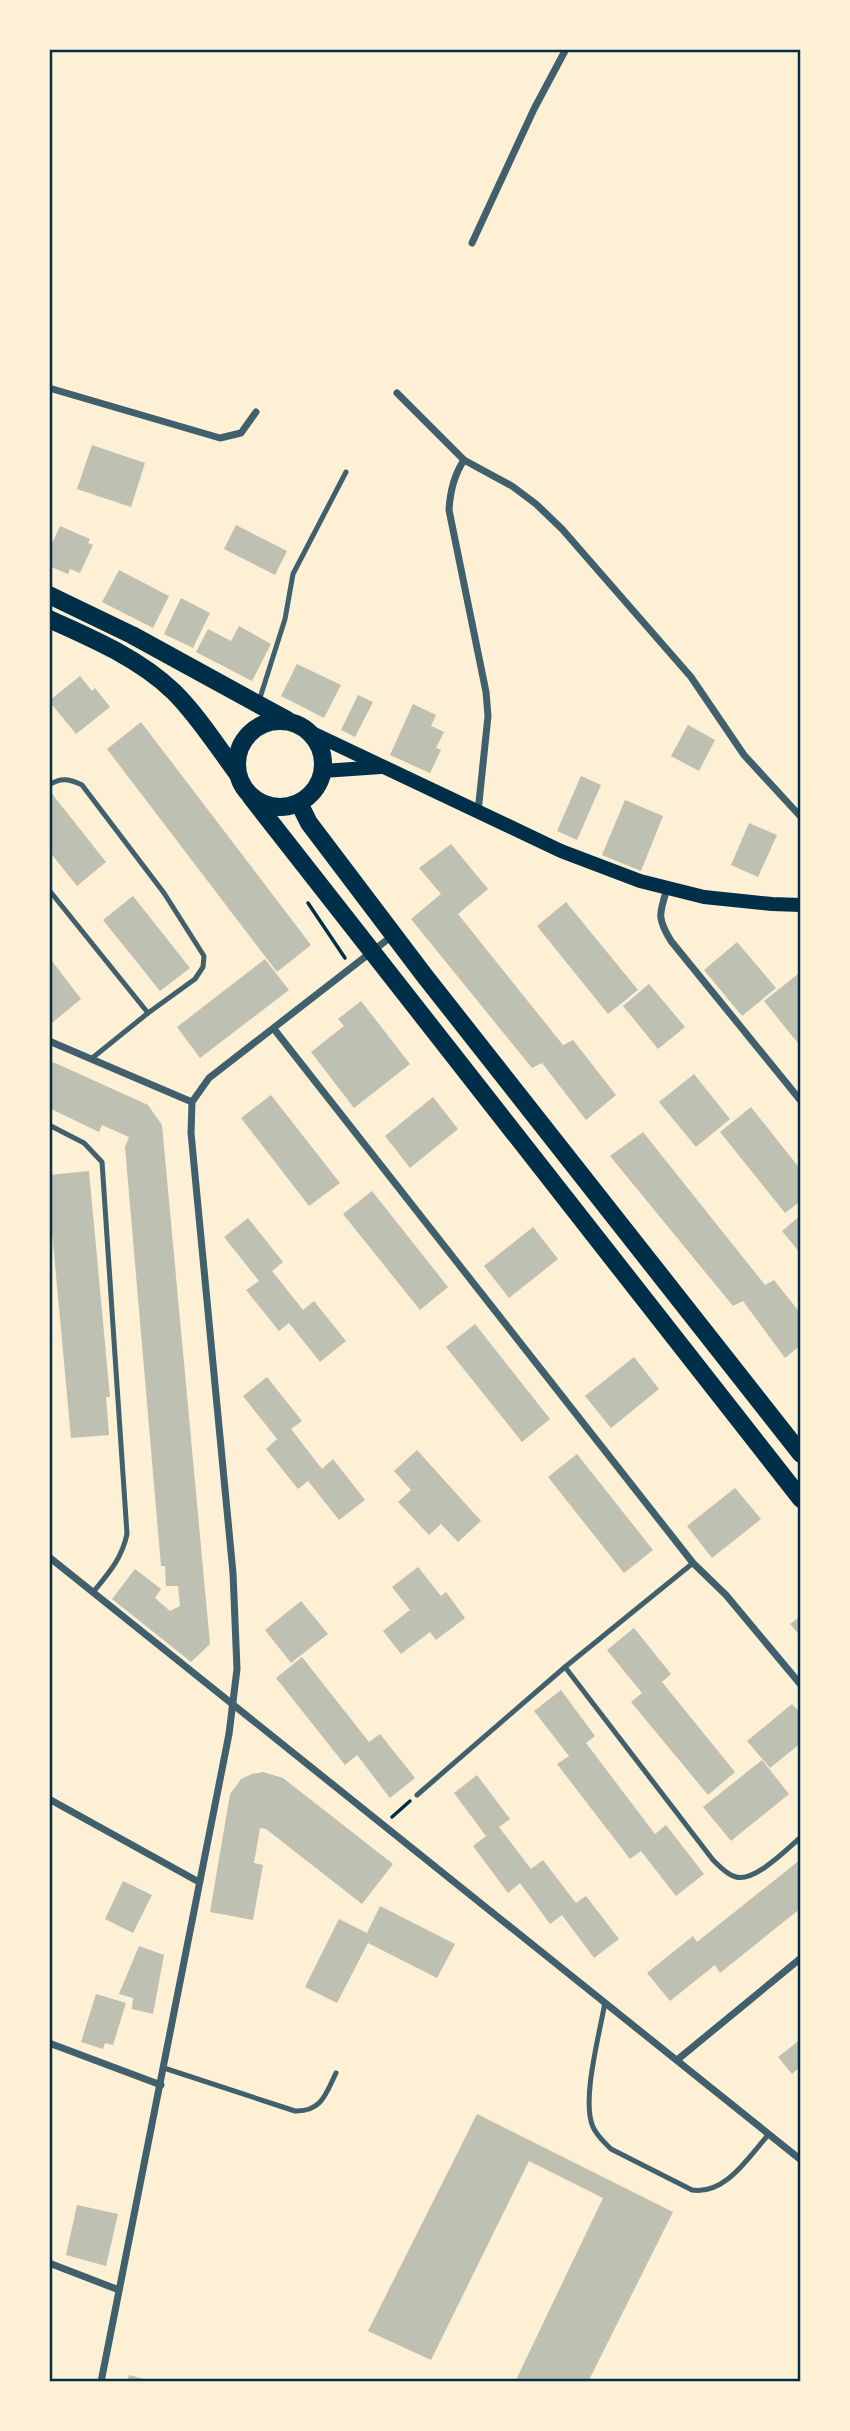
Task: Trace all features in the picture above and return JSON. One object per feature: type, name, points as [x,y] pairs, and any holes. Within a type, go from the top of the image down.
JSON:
[{"type":"main road","points":[[49,595],[132,635],[308,731],[478,813],[606,870],[667,890],[704,897],[801,905]]},
{"type":"main road","points":[[49,620],[129,659],[159,679],[194,715],[237,773],[242,786],[801,1499]]},
{"type":"main road","points":[[237,773],[236,759],[249,733],[261,724],[275,720],[290,722]]},
{"type":"main road","points":[[251,797],[262,804],[287,807],[310,795],[323,771],[323,756],[318,742],[308,731]]},
{"type":"main road","points":[[323,771],[383,766]]},
{"type":"main road","points":[[299,803],[309,823],[394,935],[801,1454]]},
{"type":"street","points":[[472,243],[534,109],[566,49]]},
{"type":"street","points":[[49,388],[220,438],[240,433],[256,412]]},
{"type":"street","points":[[397,393],[464,460],[512,486],[562,529],[691,677],[744,755],[801,817]]},
{"type":"street","points":[[464,460],[454,482],[449,510],[486,692],[488,716],[478,813]]},
{"type":"street","points":[[667,890],[659,913],[671,941],[801,1101]]},
{"type":"street","points":[[101,2382],[234,1704],[237,1641],[233,1573],[191,1133],[192,1102],[209,1078],[394,935]]},
{"type":"street","points":[[274,1029],[693,1563],[726,1595],[801,1685]]},
{"type":"street","points":[[49,1041],[192,1102]]},
{"type":"street","points":[[49,1557],[801,2160]]},
{"type":"street","points":[[49,1799],[199,1882]]},
{"type":"street","points":[[677,2060],[801,1958]]},
{"type":"street","points":[[49,2043],[161,2085]]},
{"type":"street","points":[[49,2263],[119,2290]]},
{"type":"lane","points":[[258,704],[285,619],[293,574],[346,471]]},
{"type":"lane","points":[[49,785],[57,779],[71,780],[82,785],[164,893],[204,956],[203,967],[195,979],[91,1059]]},
{"type":"lane","points":[[49,890],[148,1013]]},
{"type":"lane","points":[[49,1125],[84,1143],[102,1162],[127,1534],[124,1550],[116,1564],[94,1591]]},
{"type":"lane","points":[[417,1795],[565,1667],[693,1563]]},
{"type":"lane","points":[[565,1667],[713,1860],[725,1871],[737,1878],[749,1876],[761,1870],[801,1837]]},
{"type":"lane","points":[[605,2002],[589,2092],[593,2126],[600,2139],[611,2149],[692,2190],[703,2191],[715,2189],[726,2181],[769,2134]]},
{"type":"lane","points":[[164,2068],[295,2111],[308,2111],[322,2101],[336,2073]]},
{"type":"path","points":[[305,899],[352,968]]},
{"type":"path","points":[[383,1824],[417,1795]]},
{"type":"building","points":[[92,445],[145,463],[131,507],[77,489]]},
{"type":"building","points":[[236,525],[287,551],[275,575],[224,549]]},
{"type":"building","points":[[60,526],[90,539],[88,543],[93,545],[80,573],[70,569],[68,574],[49,566],[49,550]]},
{"type":"building","points":[[119,570],[169,596],[153,628],[102,602]]},
{"type":"building","points":[[181,598],[210,613],[193,648],[164,634]]},
{"type":"building","points":[[239,626],[271,644],[252,681],[196,652],[208,629],[231,641]]},
{"type":"building","points":[[297,664],[341,685],[324,718],[281,696]]},
{"type":"building","points":[[80,676],[92,691],[95,688],[110,707],[76,734],[49,701]]},
{"type":"building","points":[[358,695],[373,702],[355,737],[341,730]]},
{"type":"building","points":[[413,704],[436,715],[431,726],[444,732],[436,748],[441,750],[430,773],[390,755]]},
{"type":"building","points":[[141,722],[311,945],[277,972],[107,749]]},
{"type":"building","points":[[688,725],[715,740],[699,771],[671,756]]},
{"type":"building","points":[[581,776],[601,785],[577,840],[557,831]]},
{"type":"building","points":[[49,790],[106,862],[77,886],[49,851]]},
{"type":"building","points":[[625,800],[663,816],[641,871],[602,855]]},
{"type":"building","points":[[749,823],[777,835],[758,877],[731,865]]},
{"type":"building","points":[[451,844],[488,889],[458,914],[563,1045],[573,1040],[616,1095],[586,1120],[542,1063],[532,1068],[411,919],[441,894],[419,868]]},
{"type":"building","points":[[133,896],[190,968],[160,991],[103,920]]},
{"type":"building","points":[[566,902],[638,990],[608,1014],[537,926]]},
{"type":"building","points":[[737,942],[776,988],[742,1016],[704,970]]},
{"type":"building","points":[[49,957],[81,999],[52,1023],[49,1019]]},
{"type":"building","points":[[265,959],[289,990],[200,1058],[177,1027]]},
{"type":"building","points":[[798,974],[801,978],[801,1047],[764,1001]]},
{"type":"building","points":[[649,984],[685,1027],[658,1049],[623,1006]]},
{"type":"building","points":[[361,1001],[410,1064],[354,1108],[311,1052],[344,1026],[338,1019]]},
{"type":"building","points":[[53,1062],[148,1105],[162,1125],[210,1644],[191,1662],[112,1599],[135,1569],[161,1589],[155,1598],[170,1611],[180,1606],[178,1586],[166,1586],[165,1566],[161,1566],[125,1147],[129,1137],[102,1125],[99,1132],[49,1108],[49,1071]]},
{"type":"building","points":[[694,1074],[730,1119],[696,1147],[659,1102]]},
{"type":"building","points":[[271,1095],[340,1183],[309,1206],[241,1118]]},
{"type":"building","points":[[433,1097],[458,1129],[410,1168],[385,1136]]},
{"type":"building","points":[[751,1107],[801,1170],[801,1201],[785,1213],[720,1132]]},
{"type":"building","points":[[643,1132],[765,1285],[774,1280],[801,1314],[801,1345],[785,1358],[743,1301],[733,1306],[610,1156]]},
{"type":"building","points":[[89,1171],[110,1397],[106,1397],[109,1435],[71,1438],[49,1175]]},
{"type":"building","points":[[372,1191],[448,1287],[420,1310],[343,1214]]},
{"type":"building","points":[[801,1215],[801,1254],[782,1231]]},
{"type":"building","points":[[248,1218],[283,1262],[272,1271],[303,1310],[314,1301],[346,1341],[320,1362],[289,1323],[279,1331],[246,1290],[259,1281],[224,1237]]},
{"type":"building","points":[[533,1227],[558,1259],[509,1298],[484,1266]]},
{"type":"building","points":[[475,1324],[550,1419],[522,1442],[446,1347]]},
{"type":"building","points":[[634,1357],[659,1389],[611,1428],[585,1396]]},
{"type":"building","points":[[267,1377],[302,1421],[291,1429],[322,1469],[333,1459],[365,1500],[339,1520],[308,1481],[298,1489],[266,1449],[277,1439],[243,1396]]},
{"type":"building","points":[[417,1450],[481,1521],[458,1542],[441,1524],[429,1535],[398,1502],[411,1490],[394,1471]]},
{"type":"building","points":[[577,1454],[653,1550],[624,1573],[548,1477]]},
{"type":"building","points":[[735,1488],[761,1519],[712,1558],[687,1526]]},
{"type":"building","points":[[418,1567],[441,1596],[446,1592],[465,1618],[436,1640],[430,1632],[401,1654],[383,1631],[410,1610],[392,1587]]},
{"type":"building","points":[[301,1601],[328,1634],[291,1663],[265,1630]]},
{"type":"building","points":[[801,1616],[801,1637],[790,1624]]},
{"type":"building","points":[[634,1628],[671,1674],[662,1682],[735,1772],[708,1795],[631,1702],[642,1693],[607,1650]]},
{"type":"building","points":[[302,1657],[369,1742],[380,1734],[415,1778],[390,1798],[357,1755],[345,1765],[276,1678]]},
{"type":"building","points":[[561,1690],[595,1736],[586,1743],[655,1834],[666,1825],[704,1874],[676,1896],[641,1851],[630,1859],[557,1764],[569,1756],[534,1711]]},
{"type":"building","points":[[792,1704],[801,1714],[801,1743],[770,1768],[747,1741]]},
{"type":"building","points":[[762,1760],[789,1794],[731,1841],[703,1807]]},
{"type":"building","points":[[263,1772],[283,1778],[393,1864],[362,1904],[266,1829],[260,1828],[254,1863],[263,1865],[253,1920],[210,1912],[230,1794],[241,1779]]},
{"type":"building","points":[[477,1775],[510,1819],[499,1827],[531,1869],[543,1860],[576,1903],[586,1896],[619,1939],[594,1958],[562,1915],[550,1924],[520,1883],[508,1893],[473,1846],[486,1836],[454,1793]]},
{"type":"building","points":[[801,1859],[801,1908],[720,1973],[715,1965],[670,2001],[647,1973],[693,1936],[697,1942]]},
{"type":"building","points":[[123,1881],[152,1895],[133,1933],[105,1919]]},
{"type":"building","points":[[380,1906],[455,1944],[437,1978],[368,1943],[337,2003],[305,1987],[339,1919],[367,1933]]},
{"type":"building","points":[[139,1946],[164,1955],[153,2014],[132,2009],[133,1998],[119,1994]]},
{"type":"building","points":[[96,1994],[126,2003],[113,2045],[105,2043],[103,2049],[81,2042]]},
{"type":"building","points":[[801,2039],[801,2071],[799,2068],[792,2074],[778,2057]]},
{"type":"building","points":[[477,2114],[673,2212],[588,2382],[515,2382],[603,2198],[529,2161],[431,2360],[368,2331]]},
{"type":"building","points":[[77,2205],[118,2214],[106,2266],[66,2255]]},
{"type":"building","points":[[129,2375],[151,2381],[151,2382],[127,2382]]}]
